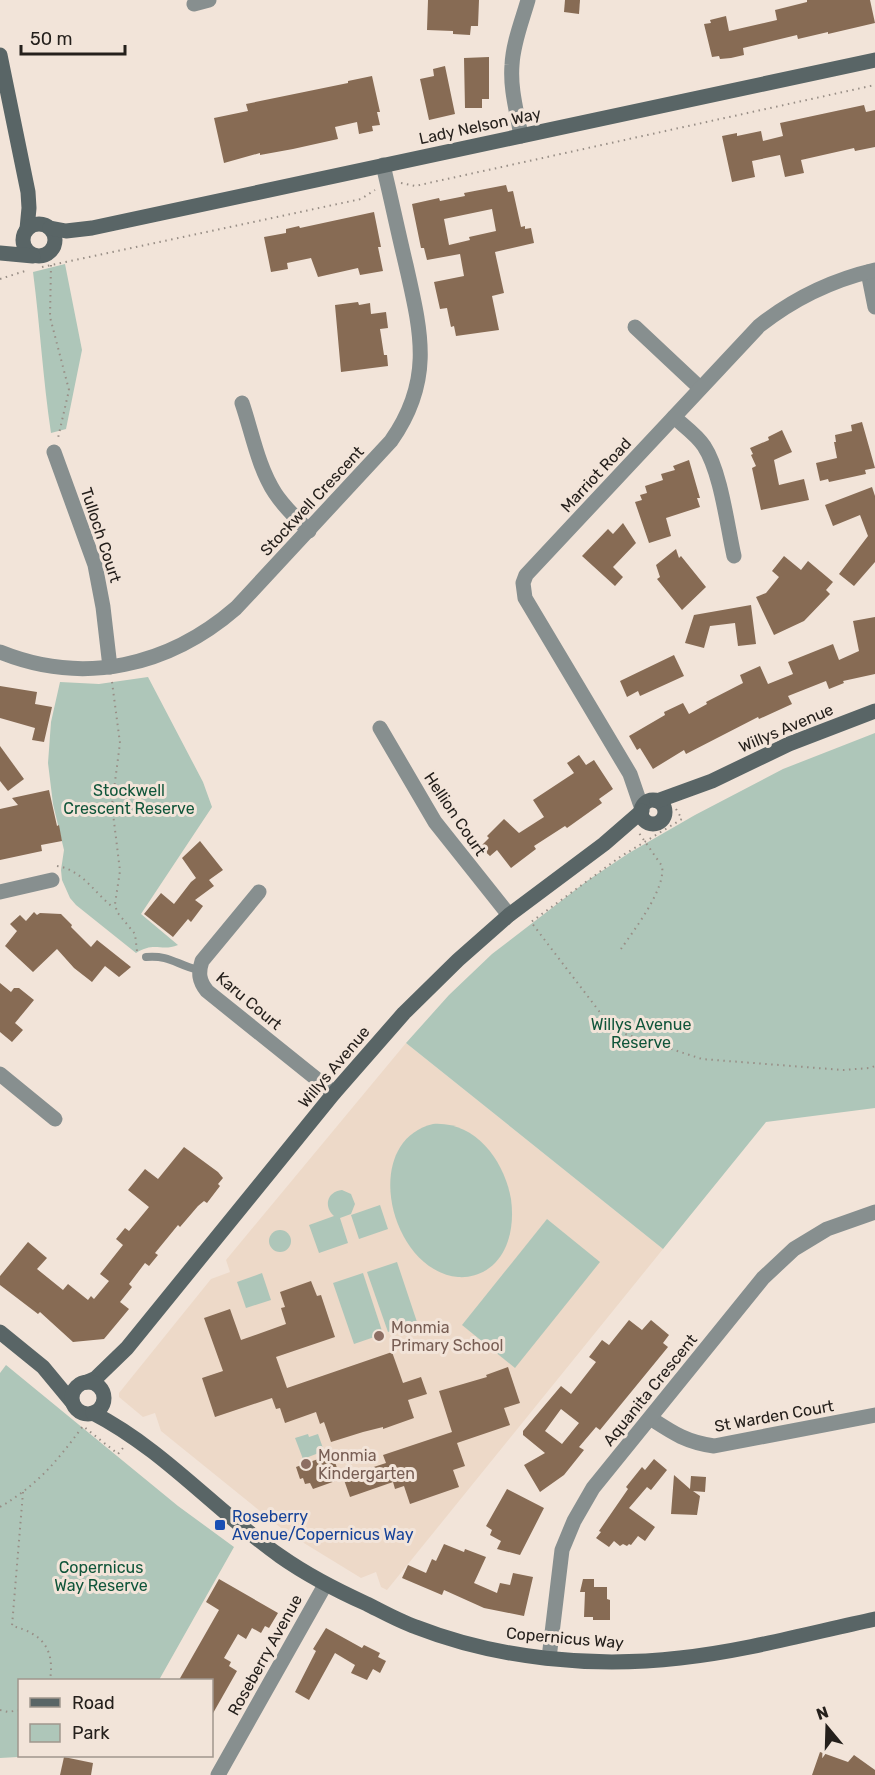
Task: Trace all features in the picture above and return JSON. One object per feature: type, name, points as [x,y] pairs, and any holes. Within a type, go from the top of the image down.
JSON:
[{"type":"street","points":[[194,4],[209,0]]},
{"type":"street","points":[[521,136],[512,82],[512,63],[515,41],[528,0]]},
{"type":"street","points":[[0,55],[30,208],[23,235],[23,245],[34,262]]},
{"type":"street","name":"Lady Nelson Way","points":[[48,227],[66,231],[92,228],[875,60]]},
{"type":"street","name":"Stockwell Crescent","points":[[0,652],[26,661],[57,667],[110,667],[142,662],[198,637],[237,608],[391,441],[410,409],[418,383],[421,357],[418,318],[383,165]]},
{"type":"street","points":[[0,253],[34,262],[44,256],[52,257],[55,241],[28,192]]},
{"type":"street","points":[[0,245],[36,224],[48,227]]},
{"type":"street","name":"Lady Nelson Way","points":[[52,257],[92,228]]},
{"type":"street","points":[[871,271],[875,307]]},
{"type":"street","name":"Marriot Road","points":[[642,810],[630,774],[525,598],[523,584],[526,575],[752,333],[773,315],[811,292],[871,271]]},
{"type":"street","points":[[635,327],[700,388]]},
{"type":"street","points":[[242,403],[265,473],[274,491],[309,531]]},
{"type":"street","points":[[674,417],[699,440],[709,456],[716,473],[734,556]]},
{"type":"street","name":"Tulloch Court","points":[[54,452],[95,565],[103,607],[110,667]]},
{"type":"street","name":"Willys Avenue","points":[[656,800],[712,781],[789,744],[875,711]]},
{"type":"street","name":"Hellion Court","points":[[380,728],[435,822],[508,915]]},
{"type":"street","name":"Marriot Road","points":[[630,774],[656,800]]},
{"type":"street","name":"Willys Avenue","points":[[604,844],[659,819],[674,806],[712,781]]},
{"type":"street","points":[[656,800],[663,805],[659,819],[646,821],[642,810],[649,801],[656,800]]},
{"type":"street","name":"Willys Avenue","points":[[84,1383],[96,1378],[127,1348],[334,1094],[404,1013],[508,915],[604,844],[642,810]]},
{"type":"street","points":[[0,892],[53,880]]},
{"type":"street","name":"Karu Court","points":[[259,892],[206,955],[199,970],[200,980],[207,991],[334,1094]]},
{"type":"street","points":[[0,1074],[57,1120]]},
{"type":"street","name":"Aquanita Crescent","points":[[549,1658],[562,1550],[574,1521],[593,1488],[763,1278],[794,1249],[827,1229],[875,1212]]},
{"type":"street","points":[[0,1332],[44,1367],[71,1380],[96,1384],[104,1397],[100,1407],[93,1413],[82,1413],[74,1407],[44,1367]]},
{"type":"street","name":"Willys Avenue","points":[[104,1397],[115,1369],[127,1348]]},
{"type":"street","points":[[72,1402],[73,1393],[84,1383]]},
{"type":"street","name":"Copernicus Way","points":[[104,1397],[132,1436]]},
{"type":"street","name":"Copernicus Way","points":[[93,1413],[132,1436],[251,1534],[325,1585],[416,1627],[489,1649],[549,1658],[627,1661],[679,1658],[875,1619]]},
{"type":"street","name":"St Warden Court","points":[[650,1418],[676,1436],[714,1446],[875,1414]]},
{"type":"street","name":"Roseberry Avenue","points":[[218,1775],[325,1585]]},
{"type":"lane","points":[[146,957],[160,956],[184,967],[199,970]]},
{"type":"path","points":[[34,262],[361,199],[375,190],[388,186],[403,183],[415,186],[875,85]]},
{"type":"path","points":[[52,257],[50,317],[69,390],[54,452]]},
{"type":"path","points":[[0,279],[27,270]]},
{"type":"path","points":[[110,667],[120,736],[112,805],[120,871],[115,908]]},
{"type":"path","points":[[682,819],[591,877],[531,922],[602,1015],[622,1033],[702,1059],[843,1070],[875,1066]]},
{"type":"path","points":[[621,949],[652,900],[663,873],[662,866],[645,841]]},
{"type":"path","points":[[53,880],[52,865],[61,866],[90,883],[115,908],[135,934],[136,950],[146,957]]},
{"type":"path","points":[[0,1507],[50,1470],[83,1426],[118,1454],[132,1436]]},
{"type":"path","points":[[23,1492],[12,1626],[26,1629],[42,1641],[51,1660],[50,1679]]},
{"type":"path","points":[[0,1710],[8,1712],[18,1710]]},
{"type":"shaded area","name":"Monmia Primary School","points":[[406,1043],[663,1249],[387,1590],[381,1587],[376,1572],[361,1578],[286,1532],[161,1431],[155,1413],[143,1417],[119,1397],[119,1393],[211,1279],[230,1272],[226,1260]]},
{"type":"green space","points":[[65,264],[82,350],[66,429],[51,433],[33,272]]},
{"type":"green space","name":"Stockwell Crescent Reserve","points":[[148,677],[203,782],[212,807],[141,914],[178,945],[167,948],[153,947],[136,953],[70,898],[62,880],[64,850],[53,804],[48,763],[51,722],[60,682],[99,684]]},
{"type":"green space","name":"Willys Avenue Reserve","points":[[875,733],[875,1108],[766,1122],[663,1249],[406,1043],[449,995],[492,954],[587,881],[629,853],[783,769]]},
{"type":"green space","points":[[433,1124],[462,1129],[485,1146],[502,1170],[511,1199],[510,1233],[505,1249],[487,1270],[473,1276],[458,1277],[434,1269],[415,1253],[401,1231],[392,1205],[390,1179],[396,1155],[410,1135]]},
{"type":"green space","points":[[342,1190],[351,1194],[355,1204],[351,1214],[340,1218],[348,1243],[319,1253],[309,1225],[334,1216],[329,1208],[328,1200],[337,1191]]},
{"type":"green space","points":[[380,1205],[388,1229],[359,1239],[351,1215]]},
{"type":"green space","points":[[547,1219],[600,1262],[515,1368],[462,1325]]},
{"type":"green space","points":[[280,1230],[288,1233],[291,1241],[288,1249],[280,1252],[272,1249],[269,1241],[272,1233]]},
{"type":"green space","points":[[397,1262],[417,1322],[388,1332],[367,1272]]},
{"type":"green space","points":[[262,1273],[271,1300],[246,1308],[237,1282]]},
{"type":"green space","points":[[363,1273],[383,1334],[354,1344],[333,1283]]},
{"type":"green space","name":"Copernicus Way Reserve","points":[[6,1365],[178,1506],[234,1547],[160,1679],[18,1679],[18,1757],[0,1758],[0,1373]]},
{"type":"green space","points":[[308,1434],[309,1437],[318,1434],[324,1451],[303,1459],[295,1438]]},
{"type":"building","points":[[428,0],[479,0],[478,26],[471,26],[470,35],[453,34],[453,31],[427,30]]},
{"type":"building","points":[[565,0],[580,0],[579,14],[564,12]]},
{"type":"building","points":[[807,0],[870,0],[875,23],[798,39],[797,35],[743,48],[744,55],[731,58],[712,57],[704,24],[711,23],[710,20],[726,16],[729,31],[777,20],[775,10],[807,2]]},
{"type":"building","points":[[489,57],[489,99],[482,99],[482,108],[465,108],[464,58]]},
{"type":"building","points":[[445,66],[455,114],[429,120],[420,79],[434,76],[433,69]]},
{"type":"building","points":[[372,76],[380,112],[377,112],[380,125],[372,126],[373,131],[359,134],[357,122],[335,127],[338,139],[260,155],[260,153],[224,163],[214,118],[248,111],[246,104]]},
{"type":"building","points":[[864,105],[866,112],[875,110],[875,147],[855,151],[854,148],[801,160],[804,173],[785,177],[780,155],[752,161],[755,177],[732,182],[722,136],[737,133],[737,136],[761,131],[763,141],[783,136],[780,123]]},
{"type":"building","points":[[506,185],[508,192],[513,191],[521,227],[531,228],[534,243],[495,252],[504,293],[492,296],[499,330],[456,336],[454,326],[451,327],[447,308],[440,309],[434,282],[464,276],[460,254],[427,260],[424,248],[421,248],[412,204],[439,198],[440,201],[465,196],[464,193]],"holes":[[[492,209],[496,231],[469,237],[470,240],[449,245],[444,219]]]},
{"type":"building","points":[[374,212],[383,271],[360,275],[358,268],[318,277],[311,258],[287,263],[288,269],[271,272],[264,237],[286,233],[286,229],[299,226],[300,228]]},
{"type":"building","points":[[358,302],[359,305],[370,303],[371,314],[386,312],[388,328],[380,329],[388,366],[341,372],[335,305]]},
{"type":"building","points":[[862,422],[875,468],[865,470],[866,474],[829,482],[828,479],[820,481],[816,463],[837,458],[835,435],[852,431],[851,425]]},
{"type":"building","points":[[782,430],[792,452],[774,460],[779,485],[804,479],[809,500],[761,510],[752,468],[756,466],[750,448],[769,440],[768,437]]},
{"type":"building","points":[[689,460],[700,498],[697,498],[700,507],[666,518],[671,536],[649,543],[635,502],[642,500],[640,495],[647,493],[645,486],[663,480],[661,474],[675,470],[673,466]]},
{"type":"building","points":[[872,487],[875,496],[875,562],[854,586],[839,574],[868,536],[860,515],[833,526],[825,505]]},
{"type":"building","points":[[623,523],[636,543],[613,567],[623,577],[615,586],[582,556],[608,529],[613,534]]},
{"type":"building","points":[[676,549],[679,558],[681,556],[706,587],[682,610],[657,579],[660,577],[656,565]]},
{"type":"building","points":[[784,556],[801,570],[808,561],[833,582],[826,590],[830,594],[804,621],[774,635],[756,597],[766,593],[779,577],[772,571]]},
{"type":"building","points":[[751,605],[756,644],[738,646],[735,623],[710,626],[704,648],[685,643],[694,615]]},
{"type":"building","points":[[875,617],[875,674],[843,681],[844,683],[829,689],[826,681],[788,696],[792,704],[759,719],[758,717],[686,754],[684,750],[653,769],[640,748],[637,750],[629,736],[665,715],[664,712],[683,703],[689,714],[707,704],[706,702],[743,683],[740,675],[760,666],[768,684],[793,674],[788,662],[833,644],[839,660],[859,651],[853,621]]},
{"type":"building","points":[[674,655],[684,676],[640,696],[638,691],[627,697],[620,681]]},
{"type":"building","points":[[0,686],[37,692],[35,704],[52,707],[44,742],[32,740],[35,728],[0,718]]},
{"type":"building","points":[[0,746],[24,779],[8,791],[0,781]]},
{"type":"building","points":[[579,755],[586,765],[594,760],[613,789],[599,799],[602,803],[567,828],[565,826],[534,846],[536,849],[511,868],[497,850],[490,856],[480,847],[489,838],[487,836],[504,819],[519,833],[544,817],[533,800],[574,773],[567,763]]},
{"type":"building","points":[[49,790],[62,841],[41,845],[42,851],[0,860],[0,809],[18,805],[12,798]]},
{"type":"building","points":[[200,841],[223,870],[209,880],[214,886],[195,900],[203,906],[191,922],[188,919],[173,937],[144,914],[161,893],[174,904],[196,878],[182,858]]},
{"type":"building","points":[[34,912],[37,915],[40,913],[61,914],[91,947],[97,940],[131,967],[119,977],[105,966],[92,982],[74,968],[57,949],[33,972],[5,946],[17,931],[10,924],[20,915],[26,921]]},
{"type":"building","points":[[0,983],[11,992],[14,988],[19,988],[34,1000],[15,1023],[23,1030],[12,1042],[0,1032]]},
{"type":"building","points":[[184,1147],[218,1172],[223,1178],[218,1184],[220,1186],[207,1203],[204,1201],[180,1227],[178,1225],[155,1253],[158,1255],[149,1266],[145,1263],[129,1284],[132,1287],[120,1302],[129,1309],[104,1339],[73,1342],[40,1312],[38,1314],[0,1285],[0,1276],[28,1242],[47,1258],[37,1269],[63,1290],[68,1284],[88,1300],[91,1296],[94,1299],[109,1281],[100,1274],[123,1245],[116,1239],[125,1228],[129,1231],[149,1207],[128,1190],[145,1169],[158,1179]]},
{"type":"building","points":[[311,1281],[317,1296],[321,1295],[335,1337],[276,1357],[287,1388],[392,1352],[403,1383],[421,1377],[427,1394],[408,1400],[414,1418],[383,1429],[383,1427],[331,1442],[324,1422],[320,1424],[316,1412],[285,1423],[280,1408],[276,1409],[272,1398],[215,1417],[202,1378],[223,1371],[204,1318],[230,1309],[241,1340],[286,1324],[281,1308],[285,1307],[280,1292]]},
{"type":"building","points":[[629,1320],[642,1330],[651,1320],[669,1335],[663,1343],[668,1347],[600,1430],[596,1427],[579,1447],[584,1450],[564,1475],[540,1492],[524,1465],[545,1453],[523,1435],[523,1431],[561,1386],[571,1394],[596,1362],[589,1357],[602,1340],[609,1345]],"holes":[[[561,1409],[579,1423],[562,1444],[545,1431]]]},
{"type":"building","points":[[508,1367],[520,1403],[504,1408],[510,1425],[457,1443],[465,1466],[453,1470],[459,1487],[410,1504],[404,1486],[395,1489],[393,1482],[350,1497],[343,1477],[386,1463],[383,1455],[452,1432],[439,1391],[487,1377],[486,1375]]},
{"type":"building","points":[[332,1454],[341,1479],[313,1489],[310,1483],[305,1484],[303,1478],[300,1479],[296,1467]]},
{"type":"building","points":[[654,1459],[667,1470],[651,1490],[647,1487],[629,1508],[655,1527],[645,1541],[638,1536],[631,1545],[620,1546],[614,1541],[609,1547],[596,1538],[601,1532],[599,1531],[628,1489],[626,1487],[642,1467],[645,1470]]},
{"type":"building","points":[[674,1475],[690,1489],[691,1476],[706,1477],[705,1492],[693,1491],[700,1496],[697,1515],[671,1514]]},
{"type":"building","points":[[507,1489],[544,1508],[520,1555],[497,1549],[501,1541],[490,1535],[492,1530],[486,1526]]},
{"type":"building","points":[[444,1544],[486,1557],[474,1583],[497,1593],[500,1583],[510,1585],[513,1573],[533,1577],[524,1616],[484,1608],[444,1590],[442,1595],[402,1578],[408,1565],[426,1573],[432,1559],[436,1561]]},
{"type":"building","points":[[219,1579],[278,1613],[269,1628],[265,1626],[261,1633],[252,1628],[246,1639],[238,1634],[224,1658],[231,1662],[229,1666],[237,1671],[213,1713],[213,1679],[180,1679],[219,1610],[206,1602]]},
{"type":"building","points":[[583,1579],[594,1579],[594,1587],[607,1587],[607,1599],[610,1600],[610,1620],[593,1620],[593,1617],[584,1617],[585,1592],[580,1592]]},
{"type":"building","points":[[326,1628],[362,1648],[364,1645],[380,1653],[378,1657],[386,1661],[380,1673],[373,1669],[367,1680],[351,1673],[355,1665],[335,1653],[309,1700],[295,1692],[316,1651],[313,1649]]},
{"type":"building","points":[[820,1752],[848,1762],[854,1755],[875,1770],[875,1775],[812,1775]]},
{"type":"building","points":[[64,1757],[93,1763],[91,1775],[60,1775]]},
{"type":"place","name":"Monmia Primary School","points":[[379,1336]]},
{"type":"place","name":"Monmia Kindergarten","points":[[306,1464]]},
{"type":"place","name":"Roseberry Avenue/Copernicus Way","points":[[220,1525]]}]
